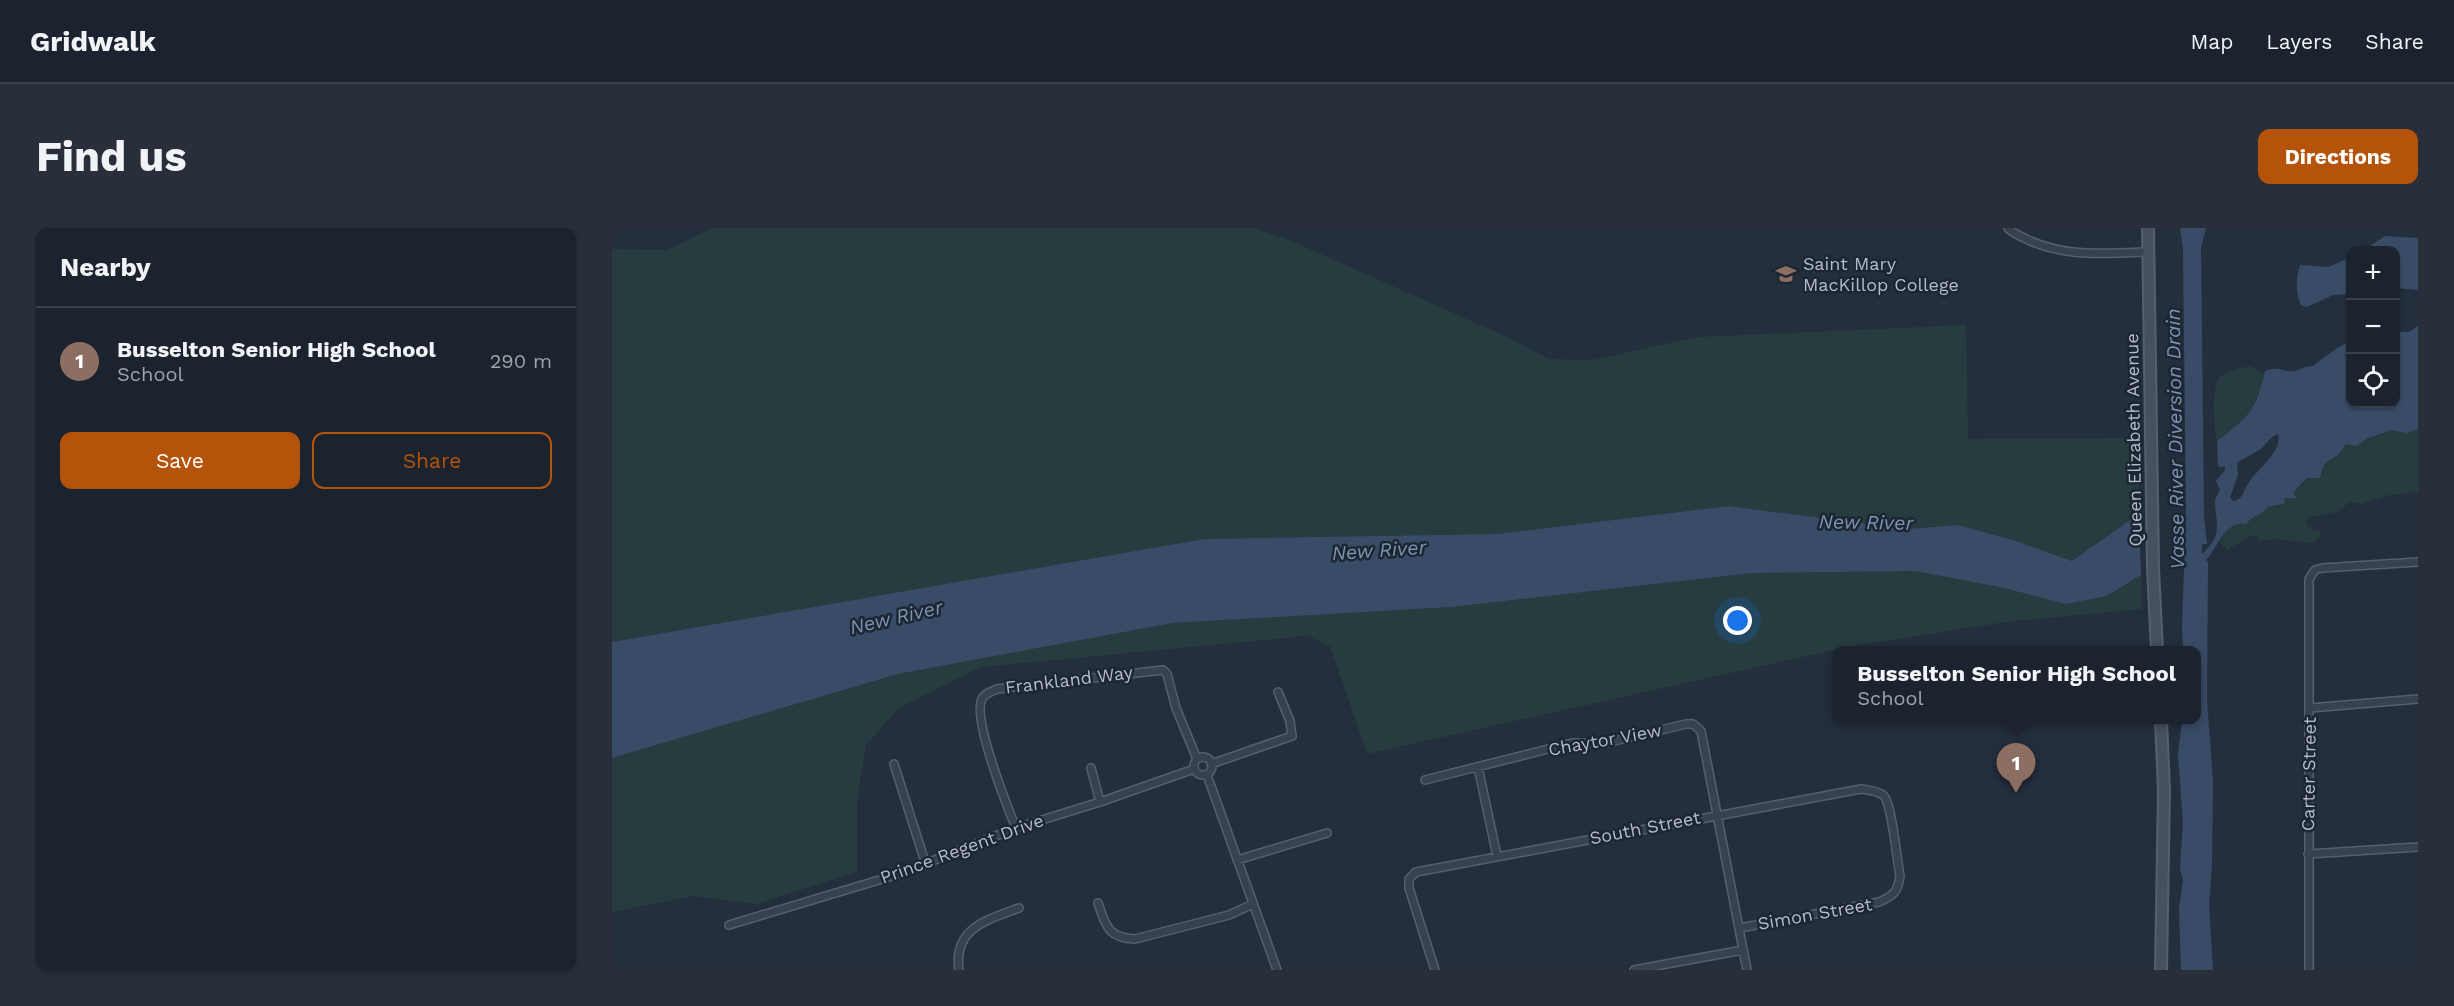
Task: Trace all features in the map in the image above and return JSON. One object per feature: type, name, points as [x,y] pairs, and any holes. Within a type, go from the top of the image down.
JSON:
[{"type":"street","points":[[2008,228],[2041,246],[2071,254],[2147,252]]},
{"type":"street","name":"Queen Elizabeth Avenue","points":[[2148,228],[2153,568],[2157,646]]},
{"type":"street","name":"Carter Street","points":[[2309,970],[2309,579],[2315,570],[2322,568],[2418,562]]},
{"type":"street","name":"Frankland Way","points":[[1016,828],[993,767],[979,711],[981,700],[985,695],[997,689],[1163,670],[1167,674],[1176,708],[1197,759]]},
{"type":"street","points":[[1211,764],[1292,736],[1290,721],[1278,692]]},
{"type":"street","points":[[2310,708],[2418,699]]},
{"type":"street","name":"Chaytor View","points":[[1425,780],[1572,743],[1606,743],[1693,724],[1701,731],[1716,815]]},
{"type":"street","points":[[2160,724],[2164,790],[2161,970]]},
{"type":"street","points":[[1207,758],[1211,764],[1212,769],[1206,775],[1197,774],[1194,769],[1197,759],[1207,758]]},
{"type":"street","points":[[894,764],[926,865]]},
{"type":"street","points":[[1478,767],[1497,856]]},
{"type":"street","points":[[1092,768],[1100,802]]},
{"type":"street","name":"Prince Regent Drive","points":[[729,925],[926,865],[1016,828],[1194,769]]},
{"type":"street","points":[[1206,775],[1277,970]]},
{"type":"street","name":"South Street","points":[[1433,969],[1409,888],[1409,879],[1416,872],[1861,789],[1884,796]]},
{"type":"street","name":"Simon Street","points":[[1740,927],[1879,902],[1892,897],[1899,887],[1900,876],[1889,807],[1884,796]]},
{"type":"street","points":[[1716,815],[1747,970]]},
{"type":"street","points":[[1238,860],[1327,833]]},
{"type":"street","points":[[2308,855],[2418,847]]},
{"type":"street","points":[[1098,903],[1106,927],[1122,938],[1135,939],[1229,915],[1253,904]]},
{"type":"street","points":[[959,970],[958,949],[973,929],[986,920],[1019,908]]},
{"type":"street","name":"Simon Street","points":[[1634,970],[1743,950]]},
{"type":"green space","points":[[713,228],[1253,228],[1287,239],[1516,341],[1548,359],[1592,360],[1697,337],[1966,325],[1968,439],[2139,438],[2139,514],[2072,561],[2013,540],[1958,525],[1906,529],[1729,506],[1496,534],[1204,539],[612,642],[612,249],[667,250]]},
{"type":"green space","points":[[2251,366],[2264,376],[2255,401],[2243,420],[2217,441],[2214,408],[2217,382],[2227,373]]},
{"type":"green space","points":[[2418,429],[2418,492],[2390,495],[2361,504],[2350,502],[2337,512],[2309,517],[2306,522],[2309,528],[2320,531],[2320,536],[2312,543],[2274,539],[2258,541],[2257,536],[2252,535],[2227,550],[2220,542],[2229,527],[2240,522],[2244,524],[2268,507],[2278,506],[2285,498],[2297,500],[2293,493],[2310,478],[2316,479],[2322,475],[2324,464],[2339,454],[2346,444],[2357,444],[2392,430],[2402,433]]},
{"type":"green space","points":[[1915,571],[2004,588],[2066,603],[2107,596],[2141,575],[2142,609],[2006,622],[1853,646],[1832,646],[1832,650],[1367,754],[1330,646],[1307,636],[981,667],[900,707],[866,745],[857,801],[857,872],[756,904],[693,896],[612,912],[612,758],[898,674],[1173,623],[1451,607],[1753,573]]},
{"type":"water","points":[[2180,228],[2206,228],[2201,248],[2204,516],[2207,544],[2202,544],[2202,554],[2216,535],[2215,501],[2220,489],[2216,481],[2225,470],[2225,467],[2218,465],[2217,441],[2250,412],[2265,371],[2278,369],[2294,371],[2313,366],[2346,343],[2346,408],[2400,408],[2400,332],[2409,332],[2418,326],[2418,429],[2406,433],[2391,430],[2356,446],[2346,444],[2339,454],[2324,464],[2320,478],[2307,478],[2293,493],[2298,499],[2285,498],[2284,504],[2268,507],[2246,524],[2233,526],[2223,535],[2206,560],[2208,562],[2207,699],[2213,783],[2209,904],[2213,970],[2181,970],[2179,908],[2183,880],[2180,869],[2183,822],[2178,755],[2182,724],[2201,724],[2201,646],[2183,646],[2186,518],[2183,249]],"holes":[[[2278,434],[2277,447],[2246,487],[2241,497],[2233,501],[2230,497],[2238,475],[2237,463]]]},
{"type":"water","points":[[2385,236],[2418,238],[2418,290],[2400,288],[2400,246],[2370,246]]},
{"type":"water","points":[[2346,259],[2346,294],[2333,295],[2307,307],[2301,305],[2297,285],[2300,265],[2329,267]]},
{"type":"water","name":"New River","points":[[1729,506],[1906,529],[1958,525],[2013,540],[2072,561],[2139,514],[2141,575],[2107,596],[2066,604],[2004,588],[1915,571],[1753,573],[1451,607],[1173,623],[898,674],[612,758],[612,642],[1204,539],[1496,534]]},
{"type":"place","name":"Saint Mary MacKillop College","points":[[1786,274]]},
{"type":"place","name":"Busselton Senior High School","points":[[2016,793]]},
{"type":"water label","name":"Vasse River Diversion Drain","points":[[2175,439]]}]
